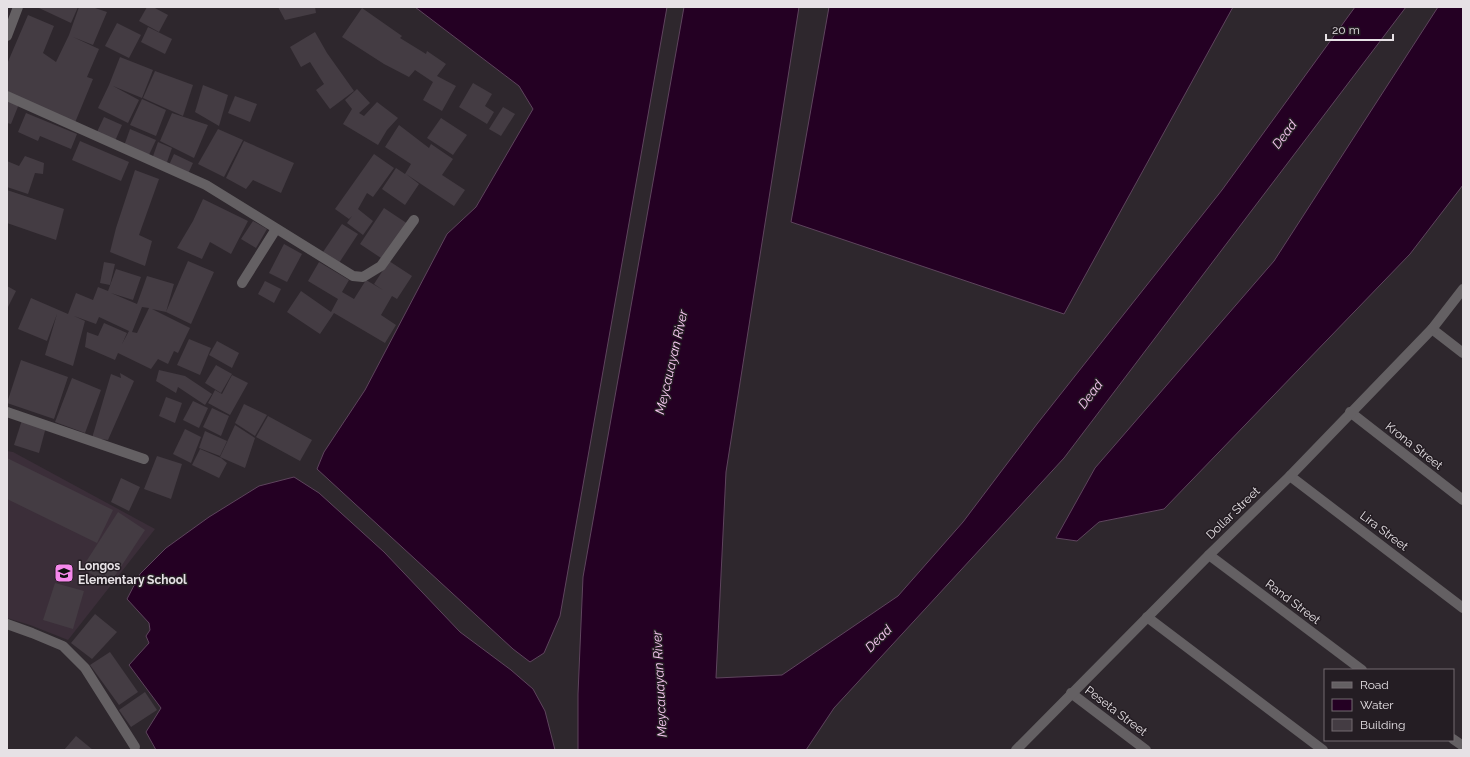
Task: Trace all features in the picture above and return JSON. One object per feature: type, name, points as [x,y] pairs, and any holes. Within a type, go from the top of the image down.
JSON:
[{"type":"street","points":[[7,36],[18,7]]},
{"type":"street","points":[[7,96],[206,186],[353,276],[363,277],[381,266],[414,220]]},
{"type":"street","points":[[242,283],[276,228]]},
{"type":"street","name":"Dollar Street","points":[[1016,750],[1209,555],[1290,476],[1350,412],[1432,329],[1463,289]]},
{"type":"street","points":[[1432,329],[1463,353]]},
{"type":"street","points":[[7,412],[144,459]]},
{"type":"street","name":"Krona Street","points":[[1350,412],[1463,500]]},
{"type":"street","name":"Lira Street","points":[[1290,476],[1463,608]]},
{"type":"street","name":"Rand Street","points":[[1209,555],[1361,669]]},
{"type":"street","points":[[1147,618],[1323,750]]},
{"type":"street","points":[[7,624],[63,646],[85,668],[135,748]]},
{"type":"street","name":"Peseta Street","points":[[1071,693],[1146,750]]},
{"type":"street","points":[[1454,740],[1463,746]]},
{"type":"shaded area","name":"Longos Elementary School","points":[[7,451],[13,452],[155,529],[68,640],[30,625],[7,618]]},
{"type":"water","points":[[415,7],[667,7],[560,616],[544,653],[530,662],[513,649],[317,469],[324,452],[365,390],[447,234],[476,207],[533,109],[519,86]]},
{"type":"water","points":[[684,7],[799,7],[726,472],[716,678],[782,675],[898,596],[963,522],[1037,424],[1222,190],[1355,7],[1406,7],[1064,458],[834,708],[806,750],[578,750],[578,694],[583,577]]},
{"type":"water","points":[[829,7],[1233,7],[1064,314],[791,222]]},
{"type":"water","points":[[1438,7],[1463,7],[1463,185],[1410,254],[1164,509],[1099,522],[1077,541],[1056,538],[1095,468],[1274,261]]},
{"type":"water","points":[[294,477],[319,493],[384,552],[460,632],[511,670],[533,689],[545,711],[555,750],[156,750],[146,732],[161,708],[129,665],[149,643],[146,636],[150,630],[149,623],[127,599],[140,574],[166,548],[209,517],[259,486]]},
{"type":"building","points":[[78,7],[71,23],[39,8]]},
{"type":"building","points":[[79,7],[92,7],[107,12],[93,45],[73,37],[99,49],[87,77],[93,79],[74,125],[7,94],[7,64],[28,15],[54,26],[43,53],[56,62],[69,35]]},
{"type":"building","points":[[147,7],[153,7],[168,15],[159,32],[139,21]]},
{"type":"building","points":[[278,7],[315,7],[316,13],[285,20]]},
{"type":"building","points":[[362,8],[402,36],[400,38],[426,54],[427,51],[446,64],[437,76],[456,86],[442,111],[423,100],[433,82],[415,70],[409,77],[384,64],[342,37]]},
{"type":"building","points":[[117,23],[141,35],[129,58],[105,46]]},
{"type":"building","points":[[148,27],[172,39],[165,54],[141,42]]},
{"type":"building","points":[[315,32],[327,53],[354,91],[330,109],[316,90],[324,84],[310,62],[301,67],[290,47]]},
{"type":"building","points":[[120,57],[153,70],[142,98],[113,86],[139,100],[128,123],[98,108]]},
{"type":"building","points":[[155,71],[193,85],[183,116],[143,98]]},
{"type":"building","points":[[473,83],[492,94],[485,106],[494,112],[487,124],[459,107]]},
{"type":"building","points":[[203,85],[228,95],[219,126],[195,112]]},
{"type":"building","points":[[357,89],[370,103],[359,113],[364,116],[377,102],[398,118],[387,130],[378,145],[343,124],[352,109],[345,100]]},
{"type":"building","points":[[235,96],[257,104],[250,122],[228,113]]},
{"type":"building","points":[[142,99],[166,110],[156,136],[130,125]]},
{"type":"building","points":[[7,100],[19,104],[11,124],[7,123]]},
{"type":"building","points":[[503,107],[515,114],[501,136],[489,129]]},
{"type":"building","points":[[26,113],[77,134],[71,149],[40,136],[38,141],[18,132]]},
{"type":"building","points":[[172,113],[208,125],[194,158],[160,141]]},
{"type":"building","points":[[104,117],[122,125],[115,141],[97,132]]},
{"type":"building","points":[[441,118],[467,135],[453,155],[427,138]]},
{"type":"building","points":[[399,125],[429,148],[431,144],[453,159],[442,175],[465,190],[454,206],[406,174],[419,184],[405,205],[382,189],[396,168],[405,174],[411,164],[385,147]]},
{"type":"building","points":[[130,129],[156,140],[148,157],[124,146]]},
{"type":"building","points":[[218,129],[243,140],[224,177],[198,164]]},
{"type":"building","points":[[80,141],[129,162],[121,181],[72,160]]},
{"type":"building","points":[[244,141],[294,163],[281,193],[253,180],[246,189],[226,178]]},
{"type":"building","points":[[158,142],[172,148],[166,165],[152,159]]},
{"type":"building","points":[[174,154],[193,163],[188,174],[169,165]]},
{"type":"building","points":[[374,154],[394,168],[373,197],[367,193],[358,209],[373,221],[363,235],[347,223],[352,216],[349,219],[335,209]]},
{"type":"building","points":[[25,156],[44,163],[43,174],[35,173],[28,194],[7,187],[7,161],[19,166]]},
{"type":"building","points":[[135,170],[159,179],[139,235],[152,241],[145,266],[110,252],[116,228]]},
{"type":"building","points":[[7,190],[64,209],[56,240],[7,223]]},
{"type":"building","points":[[203,199],[248,221],[231,254],[210,242],[202,259],[177,248],[193,221]]},
{"type":"building","points":[[384,208],[408,224],[384,260],[360,244]]},
{"type":"building","points":[[253,221],[267,229],[256,248],[241,239]]},
{"type":"building","points":[[342,224],[358,234],[339,263],[323,252]]},
{"type":"building","points":[[284,244],[302,254],[287,282],[269,273]]},
{"type":"building","points":[[188,261],[214,272],[191,324],[166,312]]},
{"type":"building","points":[[389,261],[412,276],[397,299],[392,296],[381,315],[396,325],[385,343],[334,313],[320,334],[287,312],[301,291],[331,312],[338,299],[308,281],[319,262],[349,280],[342,292],[354,299],[366,280],[383,290],[374,284]]},
{"type":"building","points":[[104,262],[115,264],[110,285],[100,283]]},
{"type":"building","points":[[116,269],[141,277],[133,300],[111,293],[137,304],[147,276],[174,284],[166,312],[152,309],[190,328],[178,353],[174,351],[168,364],[158,359],[151,369],[118,353],[115,360],[85,347],[87,332],[98,336],[104,323],[127,333],[122,344],[129,331],[99,317],[96,324],[74,316],[85,321],[73,366],[45,355],[57,314],[47,341],[18,329],[31,298],[68,314],[76,293],[93,300],[98,287],[108,291]],"holes":[[[142,307],[149,308],[137,333],[132,332]]]},
{"type":"building","points":[[265,281],[281,289],[274,303],[258,294]]},
{"type":"building","points":[[7,286],[16,291],[7,309]]},
{"type":"building","points":[[189,339],[211,348],[200,375],[177,365]]},
{"type":"building","points":[[217,341],[239,353],[232,368],[209,355]]},
{"type":"building","points":[[21,360],[68,377],[54,419],[7,403]]},
{"type":"building","points":[[216,365],[232,374],[221,393],[205,383]]},
{"type":"building","points":[[159,370],[185,376],[212,394],[205,405],[178,387],[176,393],[156,381]]},
{"type":"building","points":[[120,373],[134,381],[108,440],[92,438],[111,374],[121,378]]},
{"type":"building","points":[[232,375],[248,383],[230,415],[208,403],[215,390],[222,394]]},
{"type":"building","points":[[72,378],[101,390],[85,433],[55,422]]},
{"type":"building","points":[[166,397],[182,403],[175,423],[159,416]]},
{"type":"building","points":[[193,401],[208,408],[199,428],[183,420]]},
{"type":"building","points":[[244,404],[267,415],[255,436],[235,423]]},
{"type":"building","points":[[212,408],[229,416],[221,436],[203,427]]},
{"type":"building","points":[[268,416],[312,440],[300,461],[256,437]]},
{"type":"building","points":[[22,420],[46,427],[39,453],[14,445]]},
{"type":"building","points":[[235,425],[255,438],[245,468],[220,457]]},
{"type":"building","points":[[185,429],[201,437],[191,463],[173,454]]},
{"type":"building","points":[[205,431],[227,441],[220,456],[199,448]]},
{"type":"building","points":[[200,449],[221,458],[227,463],[219,478],[192,465]]},
{"type":"building","points":[[157,456],[182,464],[171,499],[144,489]]},
{"type":"building","points":[[7,458],[113,510],[97,543],[7,499]]},
{"type":"building","points":[[121,478],[140,487],[129,511],[111,502]]},
{"type":"building","points":[[118,512],[145,530],[109,585],[82,568]]},
{"type":"building","points":[[55,583],[84,591],[73,629],[43,620]]},
{"type":"building","points":[[95,614],[117,632],[92,659],[71,643]]},
{"type":"building","points":[[110,652],[138,692],[119,705],[90,665]]},
{"type":"building","points":[[145,692],[157,710],[131,727],[119,710]]},
{"type":"building","points":[[76,736],[93,750],[64,750]]},
{"type":"place","name":"Longos Elementary School","points":[[64,573]]},
{"type":"water label","name":"Dead","points":[[1284,134]]},
{"type":"water label","name":"Meycauayan River","points":[[671,362]]},
{"type":"water label","name":"Dead","points":[[1090,394]]},
{"type":"water label","name":"Dead","points":[[878,638]]},
{"type":"water label","name":"Meycauayan River","points":[[659,684]]}]
